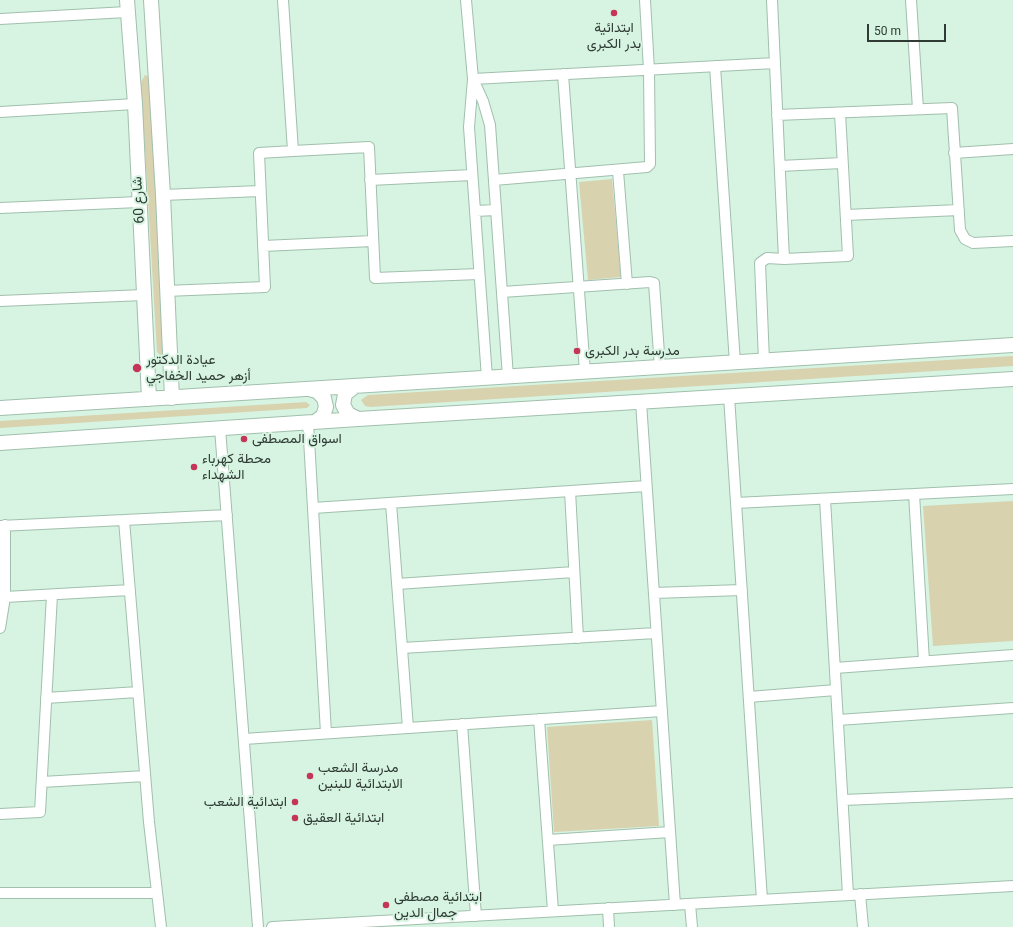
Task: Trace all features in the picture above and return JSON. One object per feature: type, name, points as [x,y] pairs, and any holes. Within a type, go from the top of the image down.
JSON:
[{"type":"main road","name":"شارع 60","points":[[150,0],[163,196],[166,291],[172,398]]},
{"type":"main road","name":"شارع 60","points":[[127,6],[135,104],[149,399]]},
{"type":"main road","points":[[130,43],[142,46],[153,41]]},
{"type":"main road","points":[[132,77],[141,74],[155,76]]},
{"type":"main road","points":[[0,408],[312,390],[1013,345]]},
{"type":"main road","points":[[147,355],[159,360],[170,355]]},
{"type":"main road","points":[[0,443],[358,419],[1013,379]]},
{"type":"main road","points":[[354,387],[345,394],[343,405],[348,414],[358,419]]},
{"type":"main road","points":[[312,390],[317,391],[324,398],[326,407],[323,416],[312,422]]},
{"type":"street","points":[[283,0],[293,151]]},
{"type":"street","points":[[466,0],[473,79],[469,127],[487,378]]},
{"type":"street","points":[[494,180],[570,173],[618,171],[647,167],[650,164],[649,70],[645,0]]},
{"type":"street","points":[[772,0],[784,259]]},
{"type":"street","points":[[911,0],[918,109]]},
{"type":"street","points":[[0,19],[127,6]]},
{"type":"street","points":[[473,79],[775,63]]},
{"type":"street","points":[[716,66],[735,363]]},
{"type":"street","points":[[563,74],[585,372]]},
{"type":"street","points":[[473,79],[483,101],[490,124],[508,377]]},
{"type":"street","points":[[0,112],[135,104]]},
{"type":"street","points":[[777,115],[952,108],[960,230],[965,240],[973,243],[1013,241]]},
{"type":"street","points":[[764,361],[760,263],[767,258],[784,259],[848,256],[840,113]]},
{"type":"street","points":[[166,291],[265,287],[259,153],[293,151],[369,147],[375,278],[479,274]]},
{"type":"street","points":[[954,153],[1013,149]]},
{"type":"street","points":[[780,166],[842,163]]},
{"type":"street","points":[[618,171],[627,284]]},
{"type":"street","points":[[370,180],[472,175]]},
{"type":"street","points":[[163,196],[260,192]]},
{"type":"street","points":[[0,208],[139,202]]},
{"type":"street","points":[[475,211],[496,210]]},
{"type":"street","points":[[846,216],[959,210]]},
{"type":"street","points":[[263,246],[373,241]]},
{"type":"street","points":[[502,292],[650,282],[654,283],[660,368]]},
{"type":"street","points":[[0,301],[144,295]]},
{"type":"street","points":[[729,396],[762,900]]},
{"type":"street","points":[[641,402],[675,905]]},
{"type":"street","points":[[312,422],[313,508],[326,733]]},
{"type":"street","points":[[220,428],[258,927]]},
{"type":"street","points":[[313,508],[646,486]]},
{"type":"street","points":[[736,503],[1013,489]]},
{"type":"street","points":[[570,491],[578,638]]},
{"type":"street","points":[[914,494],[924,661]]},
{"type":"street","points":[[825,499],[848,895]]},
{"type":"street","points":[[391,503],[408,728]]},
{"type":"street","points":[[0,628],[5,597],[3,526],[227,515]]},
{"type":"street","points":[[124,520],[145,776],[156,893],[161,927]]},
{"type":"street","points":[[397,584],[574,572]]},
{"type":"street","points":[[5,597],[130,590]]},
{"type":"street","points":[[654,593],[742,590]]},
{"type":"street","points":[[0,814],[40,812],[52,595]]},
{"type":"street","points":[[402,648],[656,633]]},
{"type":"street","points":[[835,668],[1013,655]]},
{"type":"street","points":[[748,697],[836,690]]},
{"type":"street","points":[[46,698],[138,692]]},
{"type":"street","points":[[838,720],[1013,708]]},
{"type":"street","points":[[244,739],[662,711]]},
{"type":"street","points":[[540,719],[553,912]]},
{"type":"street","points":[[462,724],[476,916]]},
{"type":"street","points":[[42,782],[145,776]]},
{"type":"street","points":[[842,800],[1013,793]]},
{"type":"street","points":[[548,840],[670,832]]},
{"type":"street","points":[[272,927],[1013,886]]},
{"type":"street","points":[[0,893],[156,893]]},
{"type":"street","points":[[860,894],[863,927]]},
{"type":"street","points":[[690,904],[692,927]]},
{"type":"street","points":[[608,908],[609,927]]},
{"type":"shaded area","points":[[145,75],[150,77],[164,352],[161,356],[157,352],[141,82]]},
{"type":"shaded area","points":[[612,179],[621,277],[588,280],[579,182]]},
{"type":"shaded area","points":[[1013,356],[1013,366],[370,407],[365,406],[361,400],[368,395]]},
{"type":"shaded area","points":[[306,402],[310,405],[307,408],[0,428],[0,421]]},
{"type":"shaded area","points":[[1013,501],[1013,641],[933,646],[923,506]]},
{"type":"shaded area","points":[[652,720],[659,826],[554,832],[547,727]]},
{"type":"place","name":"ابتدائية بدر الكبرى","points":[[614,13]]},
{"type":"place","name":"مدرسة بدر الكبرى","points":[[577,351]]},
{"type":"place","name":"عيادة الدكتور أزهر حميد الخفاجي","points":[[137,368]]},
{"type":"place","name":"اسواق المصطفى","points":[[244,439]]},
{"type":"place","name":"محطة كهرباء الشهداء","points":[[194,467]]},
{"type":"place","name":"مدرسة الشعب الابتدائية للبنين","points":[[310,776]]},
{"type":"place","name":"ابتدائية الشعب","points":[[295,802]]},
{"type":"place","name":"ابتدائية العقيق","points":[[295,818]]},
{"type":"place","name":"ابتدائية مصطفى جمال الدين","points":[[386,905]]}]
